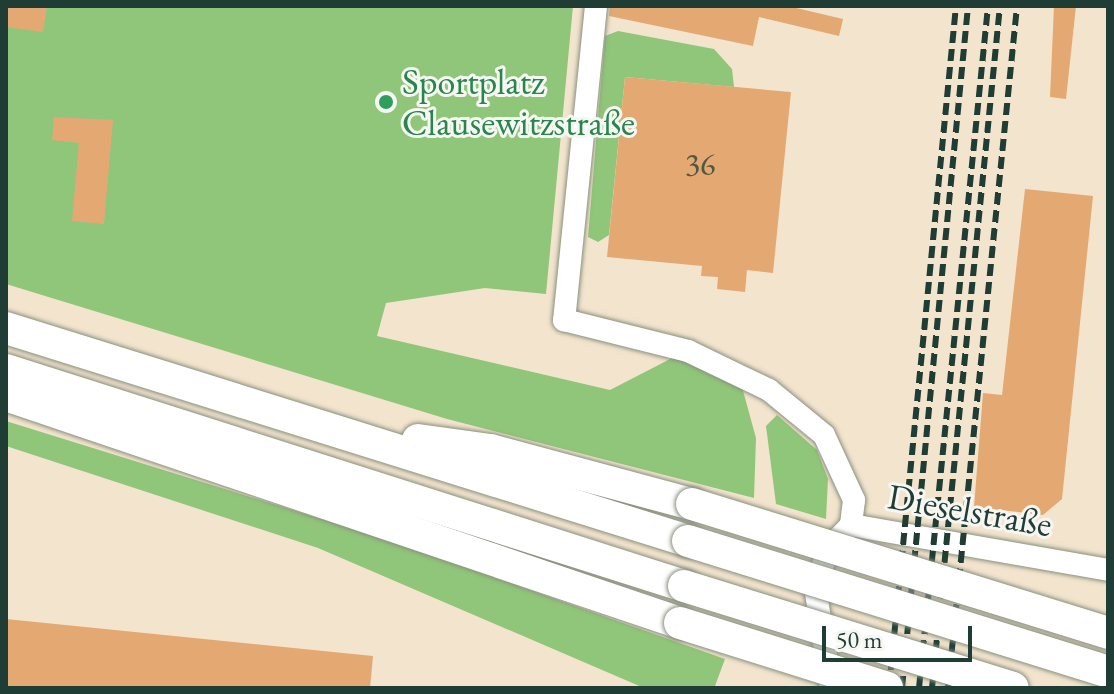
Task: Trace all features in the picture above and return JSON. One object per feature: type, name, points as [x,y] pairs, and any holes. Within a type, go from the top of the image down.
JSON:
[{"type":"highway","points":[[6,328],[343,429],[1108,672]]},
{"type":"highway","points":[[6,370],[1013,688]]},
{"type":"highway","points":[[6,395],[680,623],[887,688]]},
{"type":"highway","points":[[343,429],[490,450],[692,504],[1108,633]]},
{"type":"street","points":[[596,6],[564,320],[688,351],[769,390],[824,435],[854,500],[851,525]]},
{"type":"street","name":"Dieselstraße","points":[[831,688],[815,587],[829,548],[851,525],[1108,570]]},
{"type":"green space","points":[[6,6],[573,6],[546,294],[485,288],[386,303],[377,336],[610,390],[674,357],[706,369],[742,387],[756,438],[754,498],[447,419],[6,284]]},
{"type":"green space","points":[[618,31],[714,49],[732,69],[734,87],[625,77],[609,235],[598,242],[588,237],[605,36]]},
{"type":"green space","points":[[777,415],[817,450],[828,479],[826,519],[776,504],[766,426]]},
{"type":"green space","points":[[6,421],[389,540],[725,659],[715,686],[644,688],[318,548],[6,446]]},
{"type":"building","points":[[6,6],[47,6],[43,32],[6,27]]},
{"type":"building","points":[[610,6],[788,6],[843,19],[839,36],[759,17],[753,46],[609,16]]},
{"type":"building","points":[[1054,6],[1076,6],[1066,99],[1050,97]]},
{"type":"building","points":[[625,77],[791,92],[773,273],[747,270],[745,292],[717,289],[718,277],[701,276],[702,266],[607,257]]},
{"type":"building","points":[[54,117],[113,120],[104,224],[72,221],[79,143],[52,140]]},
{"type":"building","points":[[1025,189],[1093,196],[1062,499],[1043,515],[974,507],[983,393],[1002,395]]},
{"type":"building","points":[[6,619],[373,656],[370,688],[6,688]]},
{"type":"railway","points":[[889,688],[956,6]]},
{"type":"railway","points":[[902,688],[968,6]]},
{"type":"railway","points":[[919,688],[988,6]]},
{"type":"railway","points":[[932,688],[1000,6]]},
{"type":"railway","points":[[948,688],[1017,6]]},
{"type":"place","name":"Sportplatz Clausewitzstraße","points":[[386,102]]}]
